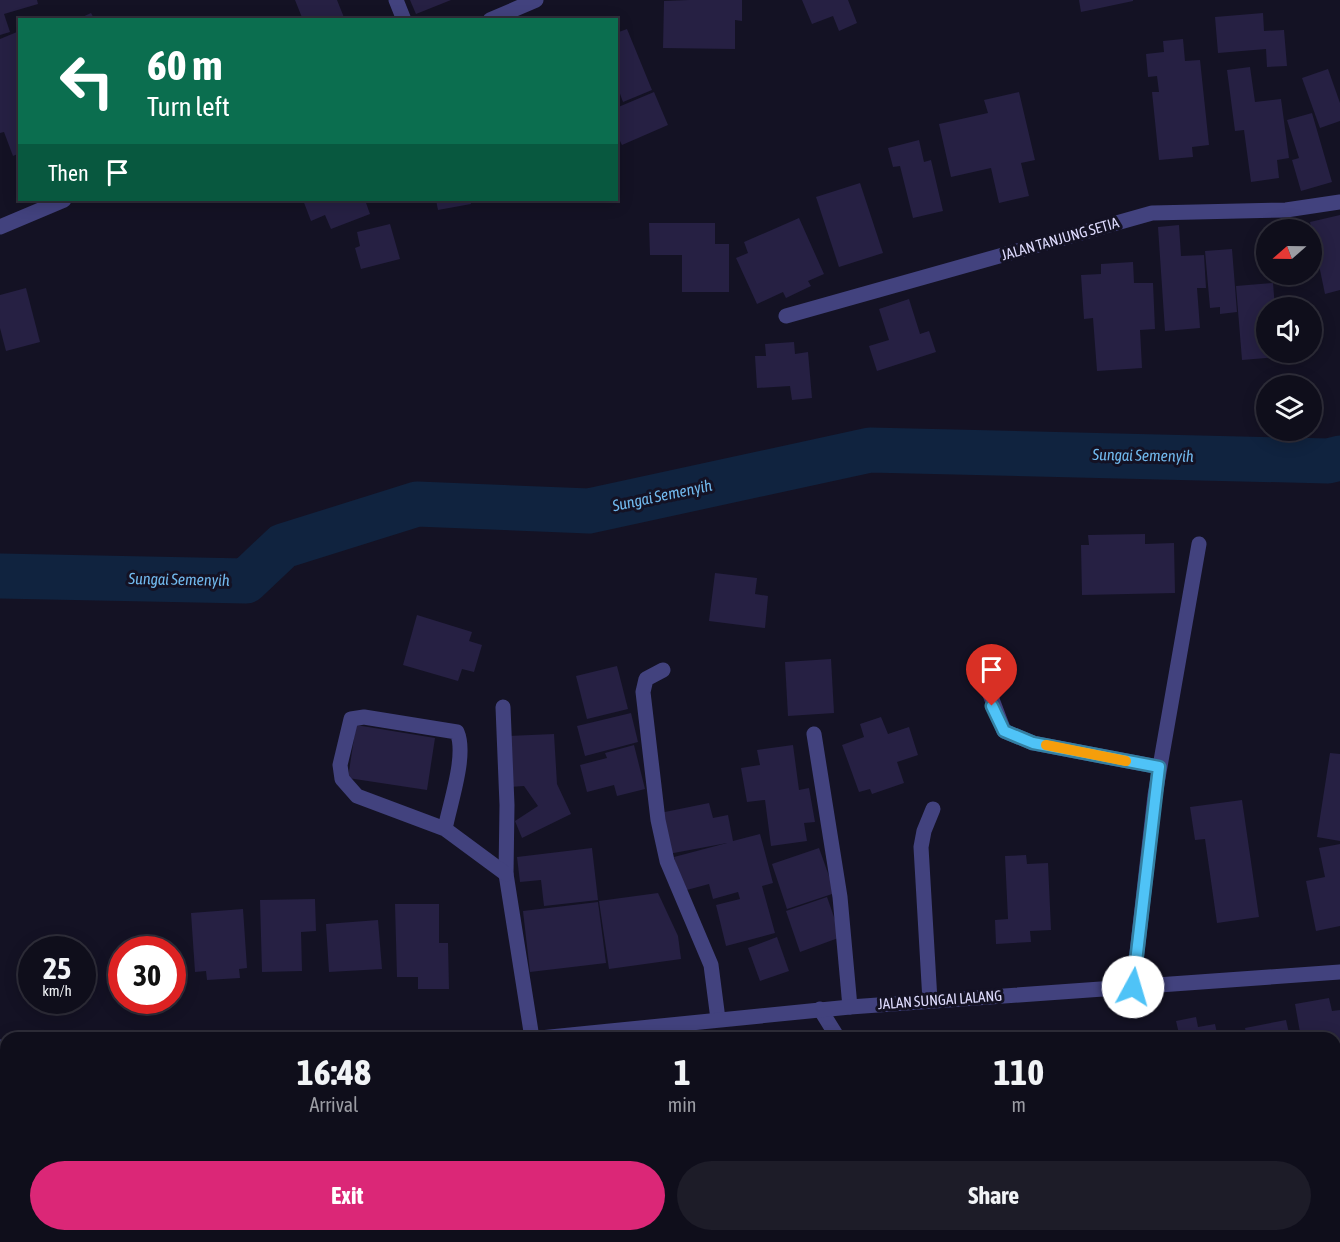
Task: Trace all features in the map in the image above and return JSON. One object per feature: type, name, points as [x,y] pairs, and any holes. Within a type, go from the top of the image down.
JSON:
[{"type":"street","points":[[396,0],[403,18]]},
{"type":"street","points":[[495,18],[536,0]]},
{"type":"street","points":[[0,227],[62,201]]},
{"type":"street","name":"JALAN TANJUNG SETIA","points":[[786,316],[1152,213],[1286,210],[1340,202]]},
{"type":"street","points":[[1133,987],[1159,767],[1198,544]]},
{"type":"street","points":[[663,670],[645,679],[643,692],[658,820],[668,861],[711,965],[718,1019]]},
{"type":"street","points":[[988,689],[1004,731],[1033,743],[1159,767]]},
{"type":"street","points":[[503,707],[507,806],[506,874],[531,1032]]},
{"type":"street","points":[[445,829],[460,755],[461,741],[457,732],[364,717],[351,719],[340,765],[342,779],[357,796],[445,829],[506,874]]},
{"type":"street","points":[[814,734],[840,897],[850,1007]]},
{"type":"street","points":[[930,1001],[921,847],[924,831],[933,809]]},
{"type":"street","name":"JALAN SUNGAI LALANG","points":[[650,1032],[668,1031],[718,1019],[820,1009],[1340,972]]},
{"type":"street","points":[[820,1009],[834,1032]]},
{"type":"building","points":[[0,0],[37,0],[38,4],[4,14],[10,32],[0,35]]},
{"type":"building","points":[[295,0],[337,0],[344,18],[302,18]]},
{"type":"building","points":[[410,0],[451,0],[416,14]]},
{"type":"building","points":[[742,0],[742,21],[735,20],[735,49],[663,48],[664,1]]},
{"type":"building","points":[[802,0],[848,0],[857,23],[839,31],[833,16],[812,24]]},
{"type":"building","points":[[1079,0],[1133,0],[1133,1],[1081,12]]},
{"type":"building","points":[[91,13],[94,18],[80,18]]},
{"type":"building","points":[[1263,13],[1264,31],[1284,30],[1287,66],[1267,67],[1266,49],[1218,53],[1215,17]]},
{"type":"building","points":[[627,29],[652,90],[623,102],[618,92],[618,32]]},
{"type":"building","points":[[17,32],[18,34],[18,154],[13,156],[4,132],[0,133],[0,39]]},
{"type":"building","points":[[1183,39],[1185,61],[1200,60],[1209,145],[1192,147],[1193,157],[1159,160],[1152,92],[1159,92],[1157,76],[1148,77],[1146,54],[1164,52],[1163,41]]},
{"type":"building","points":[[1250,67],[1255,102],[1281,99],[1289,158],[1277,160],[1279,178],[1251,182],[1244,130],[1235,131],[1227,70]]},
{"type":"building","points":[[1328,69],[1340,103],[1340,121],[1320,128],[1302,78]]},
{"type":"building","points":[[654,92],[668,125],[622,145],[618,137],[618,107]]},
{"type":"building","points":[[1019,92],[1035,160],[1021,163],[1029,196],[999,203],[991,168],[951,177],[939,124],[988,113],[984,100]]},
{"type":"building","points":[[1312,113],[1332,182],[1301,191],[1292,160],[1299,158],[1287,120]]},
{"type":"building","points":[[919,140],[924,162],[931,160],[943,211],[913,218],[900,166],[893,167],[888,148]]},
{"type":"building","points":[[860,183],[883,253],[839,267],[816,197]]},
{"type":"building","points":[[303,201],[365,201],[370,214],[331,229],[325,215],[311,221]]},
{"type":"building","points":[[436,201],[470,201],[471,204],[438,210]]},
{"type":"building","points":[[1340,215],[1340,290],[1325,294],[1322,280],[1322,219]]},
{"type":"building","points":[[799,218],[824,274],[808,281],[811,286],[786,298],[783,292],[757,304],[736,258],[748,253],[744,242]]},
{"type":"building","points":[[649,223],[715,223],[715,244],[729,244],[729,292],[682,292],[682,255],[650,255]]},
{"type":"building","points":[[390,224],[400,259],[361,269],[355,248],[360,246],[357,232]]},
{"type":"building","points":[[1179,225],[1181,256],[1204,255],[1206,288],[1197,288],[1200,328],[1165,331],[1158,227]]},
{"type":"building","points":[[1232,249],[1237,312],[1220,314],[1220,307],[1210,308],[1205,251]]},
{"type":"building","points":[[1133,262],[1134,283],[1153,283],[1155,329],[1140,330],[1142,368],[1097,371],[1093,318],[1084,319],[1081,275],[1101,274],[1101,264]]},
{"type":"building","points":[[1273,285],[1274,297],[1256,297],[1256,359],[1242,360],[1236,286]]},
{"type":"building","points":[[26,288],[40,342],[6,351],[0,328],[0,295]]},
{"type":"building","points":[[909,299],[920,334],[929,331],[936,352],[877,371],[869,346],[889,340],[879,309]]},
{"type":"building","points":[[794,342],[795,354],[808,352],[812,398],[792,400],[790,386],[757,388],[755,356],[766,356],[765,344]]},
{"type":"building","points":[[1145,534],[1145,544],[1174,543],[1175,593],[1082,595],[1081,545],[1089,545],[1088,535]]},
{"type":"building","points":[[715,573],[757,578],[755,594],[768,596],[765,628],[709,621]]},
{"type":"building","points":[[417,615],[472,632],[469,641],[482,645],[474,672],[462,669],[458,681],[403,665]]},
{"type":"building","points":[[831,659],[834,713],[788,716],[785,662]]},
{"type":"building","points":[[617,666],[628,709],[587,719],[576,676]]},
{"type":"building","points":[[631,713],[638,742],[585,756],[577,726]]},
{"type":"building","points":[[881,717],[888,734],[909,727],[918,755],[897,762],[904,783],[872,794],[870,789],[859,792],[842,745],[864,737],[860,724]]},
{"type":"building","points":[[356,725],[435,738],[427,790],[348,778]]},
{"type":"building","points":[[554,734],[557,784],[571,814],[522,838],[515,821],[538,806],[524,786],[509,787],[506,736]]},
{"type":"building","points":[[634,745],[645,789],[617,796],[614,785],[587,792],[580,765],[607,758],[605,753]]},
{"type":"building","points":[[793,745],[799,790],[809,788],[815,822],[804,823],[807,841],[771,846],[765,800],[747,802],[741,768],[760,765],[757,750]]},
{"type":"building","points":[[1330,753],[1340,754],[1340,841],[1317,837]]},
{"type":"building","points":[[1242,800],[1259,917],[1217,923],[1205,839],[1195,840],[1190,807]]},
{"type":"building","points":[[709,803],[713,818],[728,815],[733,841],[760,834],[773,883],[762,886],[775,933],[726,946],[716,905],[740,899],[738,892],[713,899],[709,884],[683,891],[674,857],[727,843],[663,855],[655,814]]},
{"type":"building","points":[[1340,844],[1340,926],[1316,931],[1306,881],[1325,877],[1319,848]]},
{"type":"building","points":[[592,848],[598,900],[544,906],[541,880],[520,882],[517,857]]},
{"type":"building","points":[[819,848],[835,893],[787,909],[772,864]]},
{"type":"building","points":[[1026,855],[1027,864],[1048,863],[1051,930],[1030,931],[1031,942],[996,944],[995,920],[1008,919],[1005,856]]},
{"type":"building","points":[[658,893],[678,936],[681,959],[609,969],[599,901]]},
{"type":"building","points":[[827,897],[841,937],[800,952],[786,911]]},
{"type":"building","points":[[315,899],[316,931],[301,932],[302,971],[262,972],[260,900]]},
{"type":"building","points":[[598,902],[606,963],[530,972],[523,911]]},
{"type":"building","points":[[395,904],[439,904],[439,943],[448,943],[449,989],[418,989],[418,977],[397,977]]},
{"type":"building","points":[[243,909],[247,968],[239,969],[240,978],[207,980],[206,971],[195,972],[191,913]]},
{"type":"building","points":[[378,920],[382,969],[329,972],[326,924]]},
{"type":"building","points":[[777,937],[789,971],[760,981],[748,948]]},
{"type":"building","points":[[1329,998],[1332,1011],[1340,1010],[1340,1032],[1300,1032],[1295,1004]]},
{"type":"building","points":[[1196,1017],[1198,1027],[1215,1024],[1217,1032],[1179,1032],[1176,1021]]},
{"type":"building","points":[[1286,1020],[1289,1032],[1246,1032],[1245,1028]]},
{"type":"waterway","name":"Sungai Semenyih","points":[[0,576],[246,581],[283,546],[417,504],[589,511],[870,450],[1328,461],[1340,458]]},
{"type":"slow traffic","points":[[1046,745],[1126,761]]},
{"type":"route","points":[[992,706],[1004,731],[1033,743],[1159,767],[1133,987]]}]
